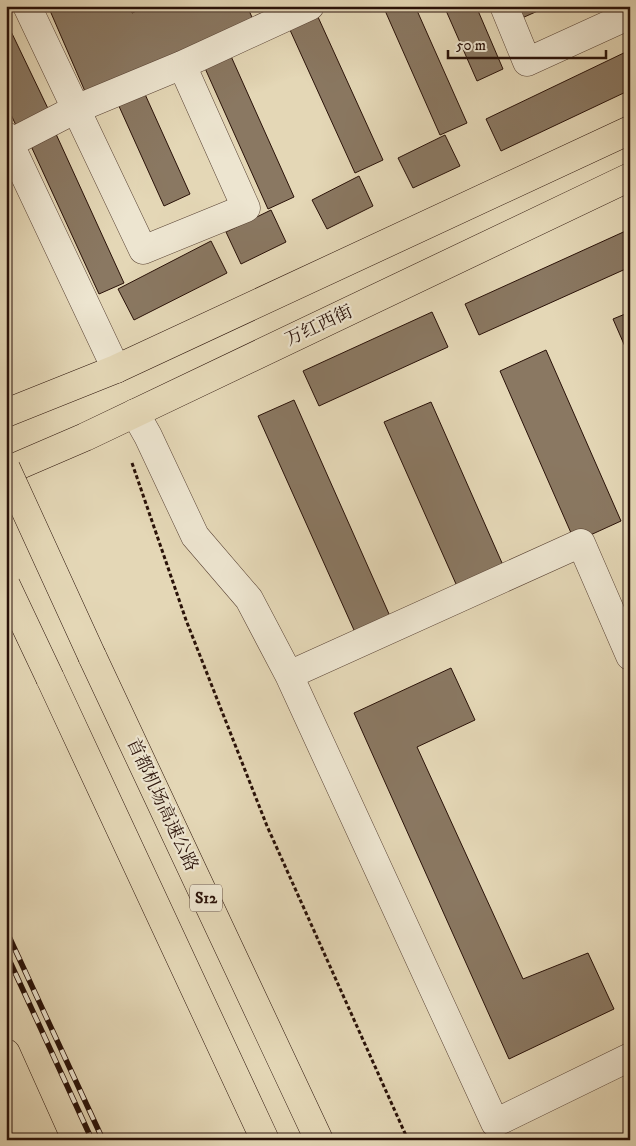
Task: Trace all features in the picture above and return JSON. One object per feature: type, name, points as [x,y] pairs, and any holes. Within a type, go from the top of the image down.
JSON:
[{"type":"main road","points":[[6,413],[116,369],[630,130]]},
{"type":"main road","name":"万红西街","points":[[6,470],[85,437],[630,177]]},
{"type":"main road","name":"首都机场高速公路","points":[[6,470],[319,1140]]},
{"type":"main road","points":[[6,585],[265,1140]]},
{"type":"main road","points":[[6,1054],[45,1140]]},
{"type":"main road","points":[[6,1108],[21,1140]]},
{"type":"street","points":[[27,6],[142,250],[246,208],[182,65]]},
{"type":"street","points":[[116,369],[8,140],[76,109],[182,65],[310,6]]},
{"type":"street","points":[[504,6],[527,62],[630,15]]},
{"type":"street","points":[[135,413],[148,436],[195,536],[249,599],[289,675],[495,1123],[630,1057]]},
{"type":"street","points":[[289,675],[581,543],[630,656]]},
{"type":"path","points":[[148,436],[126,446],[186,620],[267,826],[408,1140]]},
{"type":"building","points":[[48,6],[130,6],[132,13],[148,6],[247,6],[255,24],[87,96]]},
{"type":"building","points":[[383,6],[415,6],[467,123],[440,135]]},
{"type":"building","points":[[444,6],[476,6],[503,69],[477,81]]},
{"type":"building","points":[[517,6],[549,6],[522,18]]},
{"type":"building","points":[[318,17],[383,160],[355,173],[290,30]]},
{"type":"building","points":[[6,21],[53,119],[20,134],[6,104]]},
{"type":"building","points":[[630,50],[630,90],[501,151],[486,119]]},
{"type":"building","points":[[230,54],[294,197],[268,209],[204,66]]},
{"type":"building","points":[[144,92],[190,194],[164,206],[118,104]]},
{"type":"building","points":[[56,134],[124,283],[99,294],[31,146]]},
{"type":"building","points":[[445,135],[460,166],[413,188],[398,158]]},
{"type":"building","points":[[359,176],[373,206],[327,229],[312,200]]},
{"type":"building","points":[[271,210],[286,242],[241,264],[226,232]]},
{"type":"building","points":[[630,229],[630,267],[479,335],[465,304]]},
{"type":"building","points":[[211,241],[227,273],[134,320],[118,289]]},
{"type":"building","points":[[432,312],[448,347],[319,406],[303,371]]},
{"type":"building","points":[[630,312],[630,358],[613,319]]},
{"type":"building","points":[[546,350],[621,521],[575,542],[500,371]]},
{"type":"building","points":[[294,400],[393,623],[358,639],[258,416]]},
{"type":"building","points":[[431,402],[506,572],[460,593],[384,422]]},
{"type":"building","points":[[451,668],[475,720],[417,747],[523,979],[588,953],[614,1009],[509,1059],[354,713]]},
{"type":"railway","points":[[6,930],[103,1140]]},
{"type":"railway","points":[[6,953],[92,1140]]}]
